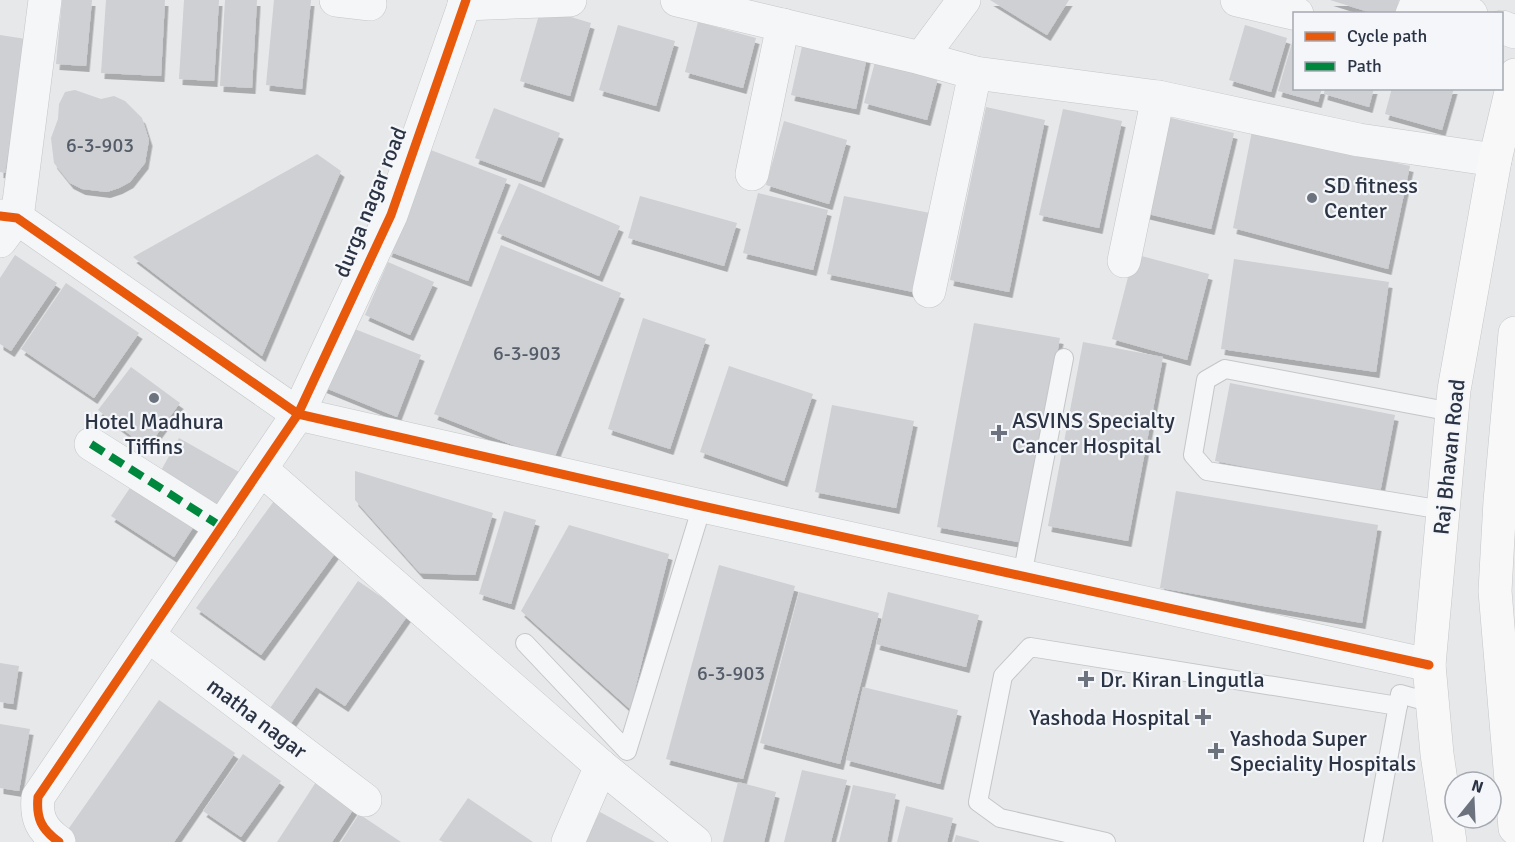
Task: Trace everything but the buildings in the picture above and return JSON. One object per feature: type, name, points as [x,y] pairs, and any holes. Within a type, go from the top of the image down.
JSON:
[{"type":"main road","name":"Raj Bhavan Road","points":[[1450,842],[1429,665],[1452,412],[1495,160],[1515,75]]},
{"type":"main road","points":[[1515,333],[1507,522],[1495,591],[1515,828]]},
{"type":"street","points":[[45,0],[6,225],[298,414],[702,506],[1429,665]]},
{"type":"street","points":[[336,0],[370,4]]},
{"type":"street","points":[[465,2],[570,0]]},
{"type":"street","points":[[677,0],[744,8],[783,25],[975,73],[1158,97],[1359,141],[1495,160]]},
{"type":"street","points":[[921,58],[964,0]]},
{"type":"street","points":[[1237,0],[1293,13]]},
{"type":"street","points":[[1442,0],[1467,12]]},
{"type":"street","name":"durga nagar road","points":[[59,842],[46,832],[36,815],[38,797],[298,414],[391,215],[465,2]]},
{"type":"street","points":[[752,174],[783,25]]},
{"type":"street","points":[[929,291],[975,73]]},
{"type":"street","points":[[1124,261],[1158,97]]},
{"type":"street","points":[[91,444],[222,527]]},
{"type":"street","points":[[261,469],[601,766],[695,842]]},
{"type":"street","name":"matha nagar","points":[[149,636],[365,800]]},
{"type":"street","points":[[568,842],[601,766]]},
{"type":"lane","points":[[1022,576],[1064,358]]},
{"type":"lane","points":[[1443,510],[1208,471],[1193,454],[1206,380],[1225,369],[1452,412]]},
{"type":"lane","points":[[525,643],[627,751],[702,506]]},
{"type":"lane","points":[[1106,842],[1000,818],[978,802],[1004,675],[1030,647],[1398,706]]},
{"type":"lane","points":[[1373,842],[1400,694],[1432,703]]},
{"type":"marked path","points":[[91,444],[222,527]]},
{"type":"cycle path","points":[[59,842],[41,822],[38,797],[298,414],[391,215],[466,0]]},
{"type":"cycle path","points":[[0,216],[17,218],[298,414],[702,506],[1429,665]]},
{"type":"place","name":"SD fitness Center","points":[[1312,198]]},
{"type":"place","name":"Hotel Madhura Tiffins","points":[[154,398]]},
{"type":"place","name":"ASVINS Specialty Cancer Hospital","points":[[999,433]]},
{"type":"place","name":"Dr. Kiran Lingutla","points":[[1086,679]]},
{"type":"place","name":"Yashoda Hospital","points":[[1203,717]]},
{"type":"place","name":"Yashoda Super Speciality Hospitals","points":[[1216,751]]}]
